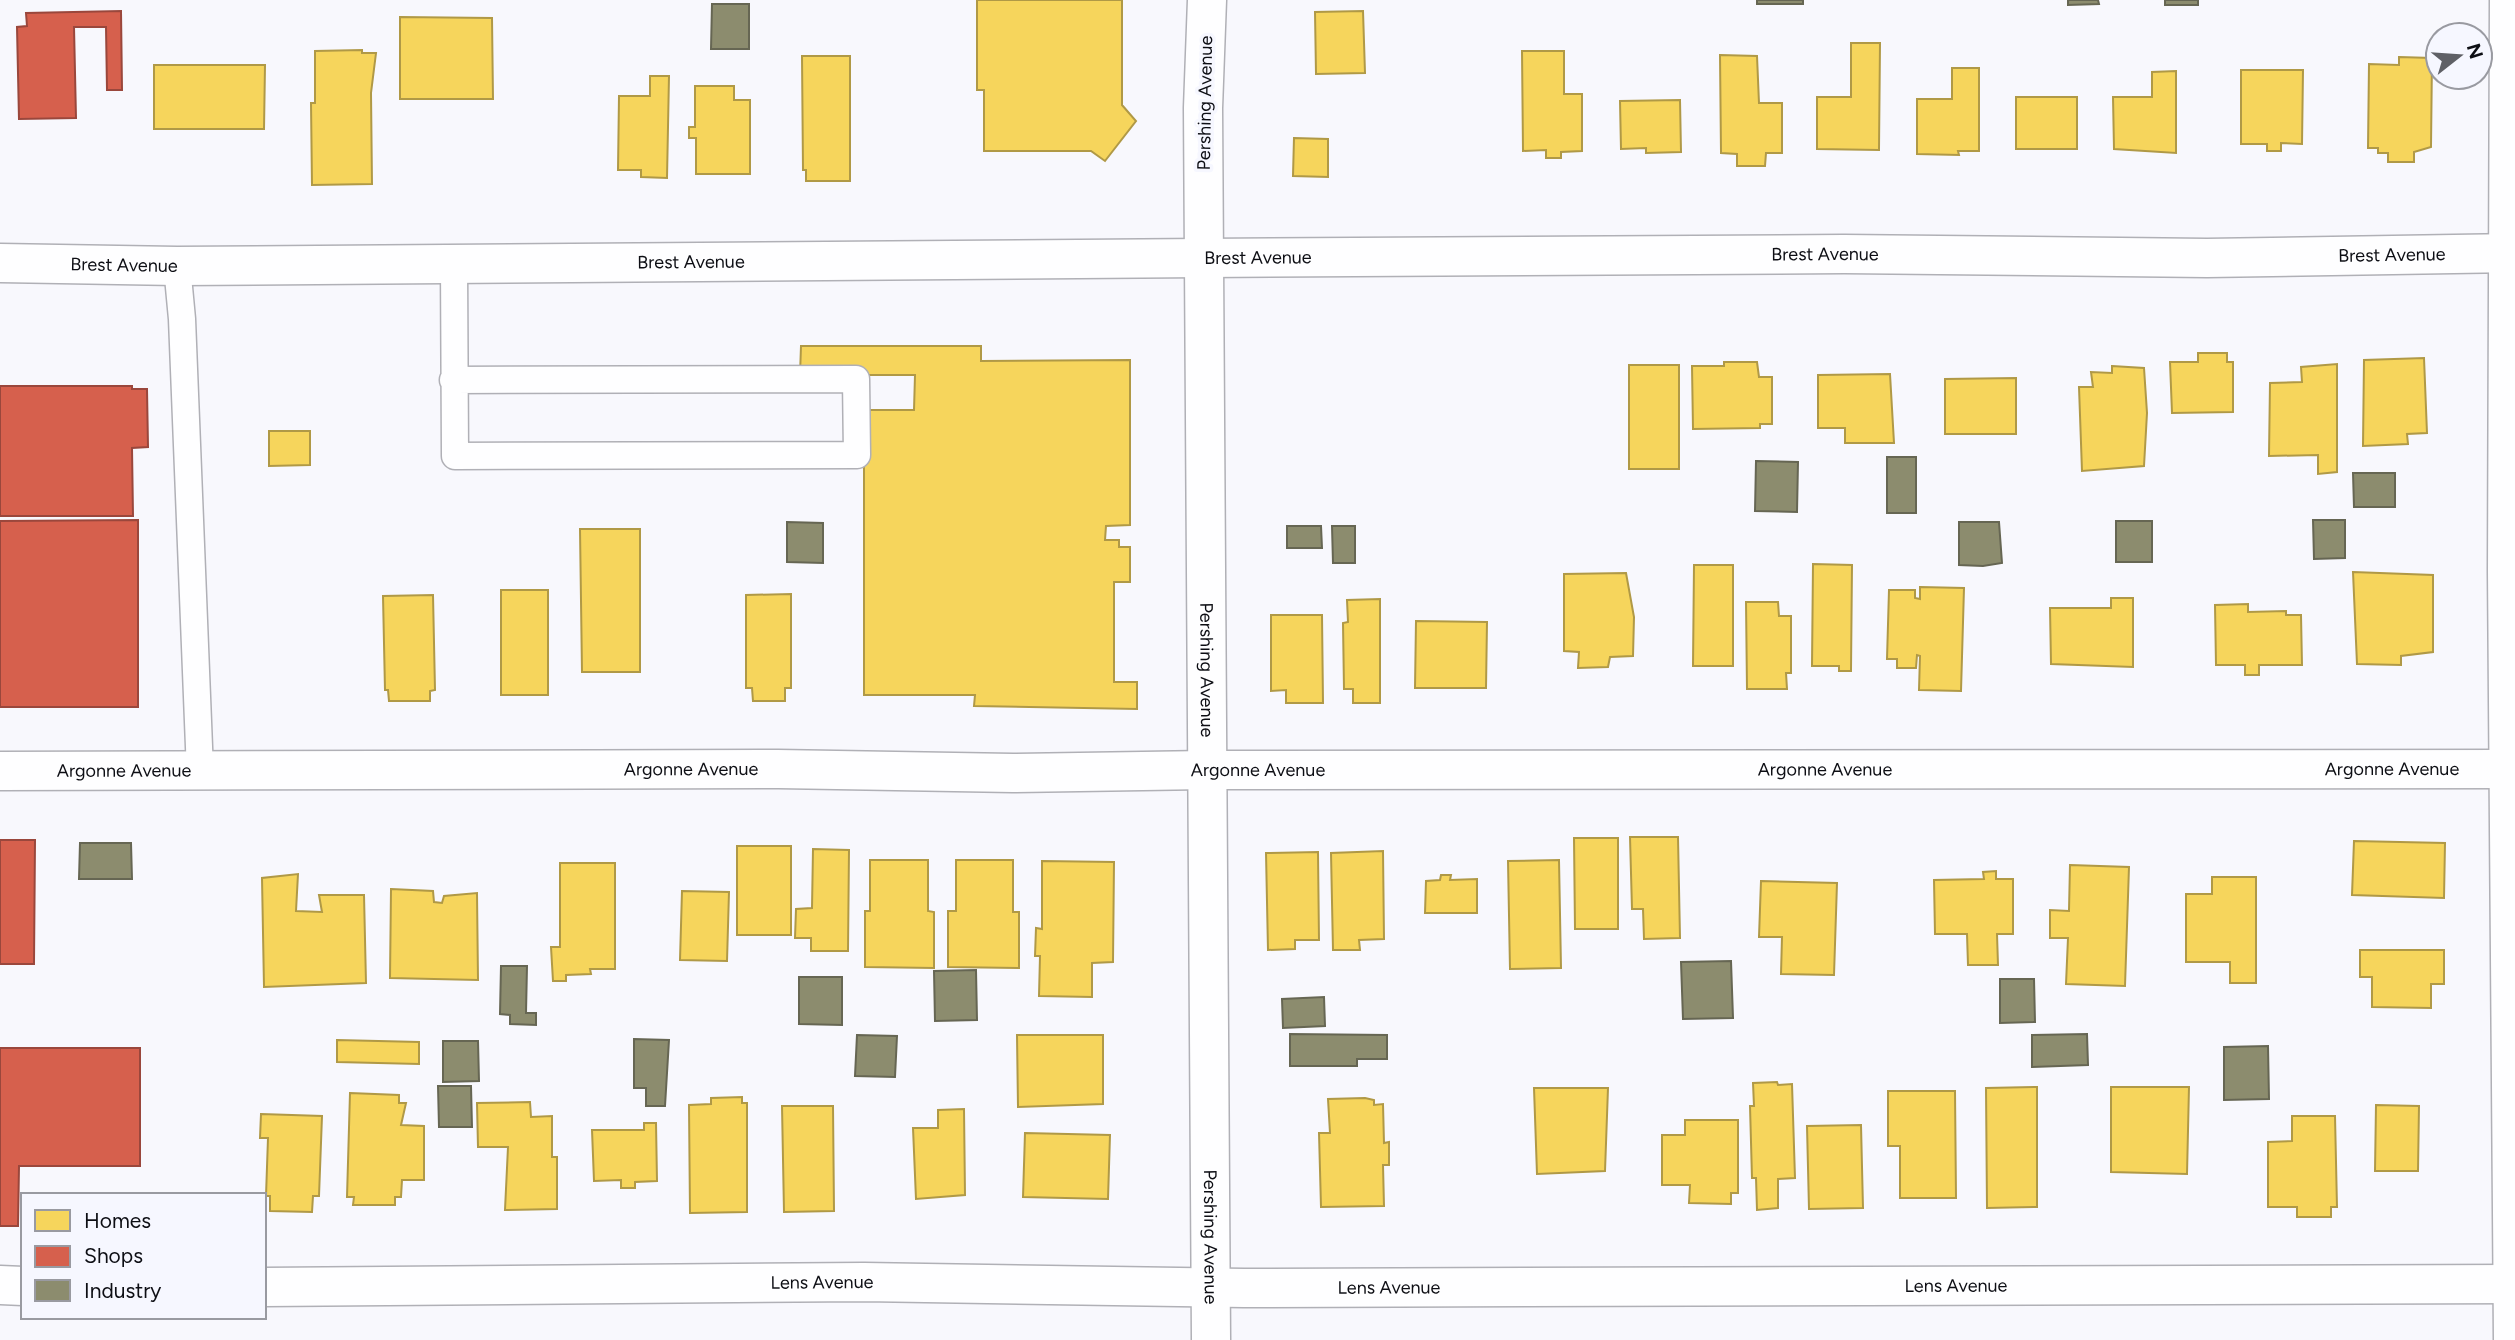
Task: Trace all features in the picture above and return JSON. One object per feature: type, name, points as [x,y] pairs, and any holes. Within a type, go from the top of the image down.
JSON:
[{"type":"street","name":"Pershing Avenue","points":[[1207,0],[1203,108],[1211,1340]]},
{"type":"street","points":[[2509,0],[2512,253],[2513,1340]]},
{"type":"street","name":"Brest Avenue","points":[[0,263],[177,267],[1204,257],[1844,254],[2207,258],[2512,253]]},
{"type":"street","name":"Argonne Avenue","points":[[0,771],[778,769],[1013,773],[1206,770],[2512,769]]},
{"type":"street","name":"Lens Avenue","points":[[266,1287],[864,1282],[1211,1287],[1885,1288],[2514,1283]]},
{"type":"street","points":[[0,1285],[21,1286]]},
{"type":"lane","points":[[453,380],[856,380],[857,455],[455,456],[453,380],[454,264]]},
{"type":"lane","points":[[177,267],[182,319],[200,772]]},
{"type":"building: Homes","points":[[977,0],[1122,0],[1122,105],[1136,121],[1105,161],[1091,151],[984,151],[984,90],[977,90]]},
{"type":"building: Homes","points":[[1363,11],[1365,73],[1316,74],[1315,12]]},
{"type":"building: Homes","points":[[400,17],[492,18],[493,99],[400,99]]},
{"type":"building: Homes","points":[[1851,43],[1880,43],[1879,150],[1817,149],[1817,97],[1851,97]]},
{"type":"building: Homes","points":[[362,50],[362,53],[376,53],[371,93],[372,184],[312,185],[311,103],[315,103],[315,51]]},
{"type":"building: Homes","points":[[1522,51],[1564,51],[1564,94],[1582,94],[1582,151],[1561,152],[1561,158],[1546,158],[1546,150],[1523,151]]},
{"type":"building: Homes","points":[[1720,55],[1757,56],[1759,103],[1782,103],[1782,153],[1766,153],[1765,166],[1737,166],[1737,154],[1721,153]]},
{"type":"building: Homes","points":[[802,56],[850,56],[850,181],[806,181],[806,170],[803,170]]},
{"type":"building: Homes","points":[[2399,57],[2424,58],[2424,91],[2432,91],[2431,147],[2414,152],[2414,162],[2388,162],[2388,153],[2378,153],[2378,148],[2368,148],[2369,64],[2399,65]]},
{"type":"building: Homes","points":[[154,65],[265,65],[264,129],[154,129]]},
{"type":"building: Homes","points":[[1952,68],[1979,68],[1979,151],[1958,151],[1959,155],[1917,154],[1917,99],[1952,99]]},
{"type":"building: Homes","points":[[2241,70],[2303,70],[2302,144],[2281,143],[2281,151],[2267,151],[2267,144],[2241,144]]},
{"type":"building: Homes","points":[[2176,71],[2176,153],[2114,149],[2113,97],[2152,97],[2152,72]]},
{"type":"building: Homes","points":[[650,76],[669,76],[667,178],[641,177],[641,170],[618,170],[619,96],[650,96]]},
{"type":"building: Homes","points":[[695,86],[734,86],[734,100],[750,100],[750,174],[696,174],[696,138],[689,138],[689,127],[695,127]]},
{"type":"building: Homes","points":[[2016,97],[2077,97],[2077,149],[2016,149]]},
{"type":"building: Homes","points":[[1680,100],[1681,152],[1646,153],[1646,148],[1621,149],[1620,101]]},
{"type":"building: Homes","points":[[1294,138],[1328,139],[1328,177],[1293,176]]},
{"type":"building: Homes","points":[[801,346],[981,346],[981,361],[1130,360],[1130,525],[1106,526],[1105,540],[1119,540],[1119,547],[1130,547],[1130,582],[1114,582],[1114,682],[1137,682],[1137,709],[974,706],[975,695],[864,695],[864,410],[914,410],[915,375],[800,375]]},
{"type":"building: Homes","points":[[2198,353],[2227,353],[2227,362],[2233,362],[2233,412],[2172,413],[2170,362],[2198,362]]},
{"type":"building: Homes","points":[[2424,358],[2427,433],[2407,434],[2408,444],[2363,446],[2364,360]]},
{"type":"building: Homes","points":[[1724,362],[1757,362],[1759,377],[1772,377],[1772,424],[1760,424],[1760,428],[1693,429],[1692,366],[1724,366]]},
{"type":"building: Homes","points":[[2337,364],[2337,472],[2318,474],[2318,455],[2269,456],[2270,383],[2302,382],[2301,367]]},
{"type":"building: Homes","points":[[1629,365],[1679,365],[1679,469],[1629,469]]},
{"type":"building: Homes","points":[[2112,366],[2144,368],[2147,413],[2144,466],[2082,471],[2079,387],[2093,387],[2091,372],[2112,373]]},
{"type":"building: Homes","points":[[1890,374],[1894,443],[1845,443],[1845,428],[1818,428],[1818,375]]},
{"type":"building: Homes","points":[[2016,378],[2016,434],[1945,434],[1945,379]]},
{"type":"building: Homes","points":[[269,431],[310,431],[310,465],[269,466]]},
{"type":"building: Homes","points":[[580,529],[640,529],[640,672],[582,672]]},
{"type":"building: Homes","points":[[1813,564],[1852,565],[1851,671],[1839,671],[1839,666],[1812,666]]},
{"type":"building: Homes","points":[[1694,565],[1733,565],[1733,666],[1693,666]]},
{"type":"building: Homes","points":[[2353,572],[2433,575],[2433,652],[2401,656],[2401,665],[2357,664]]},
{"type":"building: Homes","points":[[1626,573],[1634,617],[1633,656],[1610,657],[1608,667],[1578,668],[1579,652],[1564,651],[1564,574]]},
{"type":"building: Homes","points":[[1920,587],[1964,588],[1961,691],[1919,690],[1920,656],[1917,655],[1916,668],[1897,668],[1897,659],[1887,659],[1889,590],[1915,590],[1915,598],[1920,599]]},
{"type":"building: Homes","points":[[501,590],[548,590],[548,695],[501,695]]},
{"type":"building: Homes","points":[[791,594],[791,688],[785,688],[785,701],[753,701],[752,688],[746,688],[746,595]]},
{"type":"building: Homes","points":[[433,595],[435,690],[430,691],[430,701],[389,701],[388,690],[385,690],[383,596]]},
{"type":"building: Homes","points":[[2111,598],[2133,598],[2133,667],[2051,664],[2050,608],[2111,608]]},
{"type":"building: Homes","points":[[1380,599],[1380,703],[1353,703],[1353,689],[1344,689],[1343,623],[1348,622],[1347,600]]},
{"type":"building: Homes","points":[[1746,602],[1778,602],[1779,616],[1791,616],[1791,673],[1786,673],[1787,689],[1747,689]]},
{"type":"building: Homes","points":[[2248,604],[2248,612],[2286,611],[2286,615],[2301,615],[2302,665],[2259,665],[2259,675],[2245,675],[2245,665],[2216,665],[2215,605]]},
{"type":"building: Homes","points":[[1271,615],[1322,615],[1323,703],[1286,703],[1286,690],[1271,691]]},
{"type":"building: Homes","points":[[1416,621],[1487,622],[1486,688],[1415,688]]},
{"type":"building: Homes","points":[[1630,837],[1678,837],[1680,938],[1644,939],[1643,909],[1632,909]]},
{"type":"building: Homes","points":[[1574,838],[1618,838],[1618,929],[1575,929]]},
{"type":"building: Homes","points":[[2354,841],[2445,843],[2444,898],[2352,895]]},
{"type":"building: Homes","points":[[737,846],[791,846],[791,935],[737,935]]},
{"type":"building: Homes","points":[[813,849],[849,850],[848,951],[811,951],[811,938],[795,938],[796,909],[812,908]]},
{"type":"building: Homes","points":[[1383,851],[1384,939],[1359,940],[1360,950],[1333,950],[1331,853]]},
{"type":"building: Homes","points":[[1318,852],[1319,940],[1295,940],[1295,949],[1268,950],[1266,853]]},
{"type":"building: Homes","points":[[870,860],[928,860],[928,911],[934,912],[934,968],[865,967],[865,911],[870,911]]},
{"type":"building: Homes","points":[[956,860],[1013,860],[1013,912],[1019,912],[1019,968],[948,967],[948,911],[956,911]]},
{"type":"building: Homes","points":[[1559,860],[1561,968],[1510,969],[1508,861]]},
{"type":"building: Homes","points":[[1042,861],[1114,862],[1113,962],[1092,963],[1092,997],[1039,996],[1040,956],[1035,956],[1036,928],[1042,929]]},
{"type":"building: Homes","points":[[560,863],[615,863],[615,969],[590,969],[591,974],[566,975],[566,981],[553,981],[551,947],[560,947]]},
{"type":"building: Homes","points":[[2070,865],[2129,867],[2125,986],[2066,984],[2068,938],[2050,938],[2050,910],[2069,911]]},
{"type":"building: Homes","points":[[1996,871],[1996,879],[2013,879],[2013,934],[1997,934],[1998,965],[1968,965],[1967,934],[1935,934],[1934,880],[1984,879],[1983,872]]},
{"type":"building: Homes","points":[[298,874],[296,911],[322,912],[319,895],[364,895],[366,983],[264,987],[262,878]]},
{"type":"building: Homes","points":[[1441,875],[1451,875],[1450,880],[1477,879],[1477,913],[1425,913],[1426,881],[1440,880]]},
{"type":"building: Homes","points":[[2212,877],[2256,877],[2256,983],[2230,983],[2230,962],[2186,962],[2186,894],[2212,894]]},
{"type":"building: Homes","points":[[1761,881],[1837,883],[1834,975],[1781,974],[1782,937],[1759,937]]},
{"type":"building: Homes","points":[[391,889],[433,891],[434,902],[442,903],[444,896],[477,893],[478,980],[390,978]]},
{"type":"building: Homes","points":[[682,891],[729,892],[727,961],[680,960]]},
{"type":"building: Homes","points":[[2360,950],[2444,950],[2444,984],[2431,984],[2431,1008],[2372,1007],[2372,977],[2360,977]]},
{"type":"building: Homes","points":[[1017,1035],[1103,1035],[1103,1104],[1018,1107]]},
{"type":"building: Homes","points":[[337,1040],[419,1042],[419,1064],[337,1062]]},
{"type":"building: Homes","points":[[1777,1082],[1778,1085],[1792,1084],[1795,1178],[1778,1179],[1778,1208],[1757,1210],[1756,1178],[1752,1178],[1750,1106],[1754,1106],[1753,1083]]},
{"type":"building: Homes","points":[[2037,1087],[2037,1207],[1987,1208],[1986,1088]]},
{"type":"building: Homes","points":[[2111,1087],[2189,1087],[2187,1174],[2111,1172]]},
{"type":"building: Homes","points":[[1534,1088],[1608,1088],[1605,1171],[1537,1174]]},
{"type":"building: Homes","points":[[1888,1091],[1955,1091],[1956,1198],[1900,1198],[1900,1146],[1888,1146]]},
{"type":"building: Homes","points":[[350,1093],[399,1095],[399,1103],[406,1103],[401,1125],[424,1126],[424,1180],[402,1180],[401,1197],[395,1197],[395,1205],[353,1205],[354,1197],[347,1197]]},
{"type":"building: Homes","points":[[742,1097],[742,1103],[747,1103],[747,1212],[690,1213],[689,1105],[711,1104],[711,1098]]},
{"type":"building: Homes","points":[[1328,1099],[1374,1100],[1374,1105],[1383,1104],[1384,1143],[1389,1142],[1389,1165],[1383,1165],[1384,1206],[1321,1207],[1319,1133],[1330,1133]]},
{"type":"building: Homes","points":[[530,1102],[531,1117],[552,1116],[552,1157],[557,1157],[557,1209],[505,1210],[508,1147],[478,1147],[477,1103]]},
{"type":"building: Homes","points":[[2376,1105],[2419,1106],[2418,1171],[2375,1171]]},
{"type":"building: Homes","points":[[782,1106],[833,1106],[834,1211],[784,1212]]},
{"type":"building: Homes","points":[[964,1109],[965,1195],[916,1199],[913,1128],[938,1128],[938,1110]]},
{"type":"building: Homes","points":[[261,1114],[322,1116],[319,1196],[313,1196],[312,1212],[270,1211],[270,1196],[266,1196],[268,1138],[260,1138]]},
{"type":"building: Homes","points":[[2292,1116],[2335,1116],[2337,1207],[2331,1207],[2331,1217],[2297,1217],[2297,1207],[2268,1207],[2268,1142],[2292,1141]]},
{"type":"building: Homes","points":[[1685,1120],[1738,1120],[1738,1193],[1731,1193],[1731,1204],[1689,1203],[1690,1185],[1662,1185],[1662,1135],[1685,1135]]},
{"type":"building: Homes","points":[[644,1123],[656,1123],[657,1181],[635,1182],[635,1188],[621,1188],[621,1180],[594,1181],[592,1130],[644,1130]]},
{"type":"building: Homes","points":[[1861,1125],[1863,1208],[1809,1209],[1807,1126]]},
{"type":"building: Homes","points":[[1025,1133],[1110,1135],[1108,1199],[1023,1197]]},
{"type":"building: Shops","points":[[121,11],[122,90],[107,90],[106,27],[74,27],[76,118],[19,119],[17,27],[27,26],[26,13]]},
{"type":"building: Shops","points":[[0,386],[132,386],[132,389],[147,389],[148,447],[132,448],[133,516],[0,516]]},
{"type":"building: Shops","points":[[138,520],[138,707],[0,707],[0,521]]},
{"type":"building: Shops","points":[[0,840],[35,840],[34,964],[0,964]]},
{"type":"building: Shops","points":[[0,1048],[140,1048],[140,1166],[19,1166],[18,1226],[0,1226]]},
{"type":"building: Industry","points":[[1757,0],[1803,0],[1803,4],[1757,4]]},
{"type":"building: Industry","points":[[2068,0],[2098,0],[2099,4],[2068,5]]},
{"type":"building: Industry","points":[[2165,0],[2198,0],[2198,5],[2165,5]]},
{"type":"building: Industry","points":[[712,4],[749,4],[749,49],[711,49]]},
{"type":"building: Industry","points":[[1887,457],[1916,457],[1916,513],[1887,513]]},
{"type":"building: Industry","points":[[1756,461],[1798,462],[1797,512],[1755,511]]},
{"type":"building: Industry","points":[[2353,473],[2395,473],[2395,507],[2354,507]]},
{"type":"building: Industry","points":[[2313,520],[2345,520],[2345,558],[2314,559]]},
{"type":"building: Industry","points":[[2116,521],[2152,521],[2152,562],[2116,562]]},
{"type":"building: Industry","points":[[787,522],[823,523],[823,563],[787,562]]},
{"type":"building: Industry","points":[[1959,522],[1999,522],[2002,563],[1983,566],[1959,565]]},
{"type":"building: Industry","points":[[1287,526],[1321,526],[1322,548],[1287,548]]},
{"type":"building: Industry","points":[[1332,526],[1355,526],[1355,563],[1333,563]]},
{"type":"building: Industry","points":[[80,843],[131,843],[132,879],[79,879]]},
{"type":"building: Industry","points":[[1731,961],[1733,1018],[1683,1019],[1681,962]]},
{"type":"building: Industry","points":[[501,966],[527,966],[526,1013],[536,1013],[536,1025],[510,1024],[510,1015],[500,1014]]},
{"type":"building: Industry","points":[[976,970],[977,1020],[935,1021],[934,971]]},
{"type":"building: Industry","points":[[799,977],[842,977],[842,1025],[799,1024]]},
{"type":"building: Industry","points":[[2000,979],[2034,979],[2035,1022],[2000,1023]]},
{"type":"building: Industry","points":[[1324,997],[1325,1026],[1283,1028],[1282,999]]},
{"type":"building: Industry","points":[[1290,1034],[1387,1035],[1387,1059],[1357,1059],[1357,1066],[1290,1066]]},
{"type":"building: Industry","points":[[2087,1034],[2088,1065],[2032,1067],[2032,1035]]},
{"type":"building: Industry","points":[[857,1035],[897,1036],[895,1077],[855,1076]]},
{"type":"building: Industry","points":[[634,1039],[669,1040],[665,1106],[646,1106],[646,1088],[634,1088]]},
{"type":"building: Industry","points":[[443,1041],[478,1041],[479,1081],[443,1082]]},
{"type":"building: Industry","points":[[2268,1046],[2269,1099],[2224,1100],[2224,1047]]},
{"type":"building: Industry","points":[[438,1086],[471,1086],[472,1127],[439,1127]]}]
